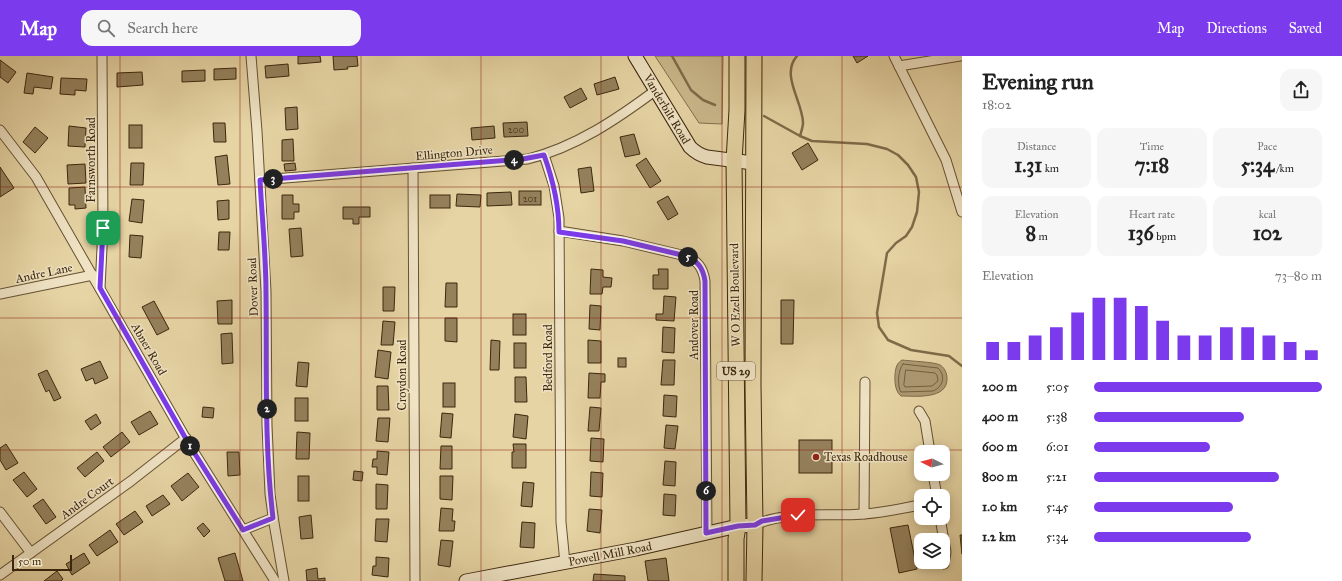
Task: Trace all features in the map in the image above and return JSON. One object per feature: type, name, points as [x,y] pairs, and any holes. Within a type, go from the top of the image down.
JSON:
[{"type":"main road","name":"W O Ezell Boulevard","points":[[736,581],[736,539],[738,526],[734,161],[737,110],[737,56]]},
{"type":"main road","name":"W O Ezell Boulevard","points":[[754,56],[754,581]]},
{"type":"street","name":"Farnsworth Road","points":[[100,288],[103,228],[102,56]]},
{"type":"street","name":"Dover Road","points":[[251,56],[266,291],[267,425],[270,494],[284,581]]},
{"type":"street","name":"Vanderbilt Road","points":[[635,56],[693,151],[702,156],[753,163]]},
{"type":"street","points":[[894,56],[946,160],[962,212]]},
{"type":"street","points":[[899,66],[960,56]]},
{"type":"street","name":"Ellington Drive","points":[[260,180],[523,159],[544,155],[565,147],[600,128],[623,114],[656,90]]},
{"type":"street","name":"Abner Road","points":[[0,130],[36,177],[186,438],[275,581]]},
{"type":"street","name":"Bedford Road","points":[[544,155],[554,186],[559,218],[561,522],[565,563]]},
{"type":"street","name":"Croydon Road","points":[[413,168],[415,581]]},
{"type":"street","name":"Andover Road","points":[[559,232],[623,241],[686,256],[697,262],[704,272],[706,533]]},
{"type":"street","name":"Andre Lane","points":[[0,294],[93,275]]},
{"type":"street","points":[[864,514],[865,382]]},
{"type":"street","points":[[919,411],[925,421],[929,445]]},
{"type":"street","name":"Andre Court","points":[[0,575],[130,481],[186,438]]},
{"type":"street","points":[[755,525],[762,521],[798,515],[864,514],[914,507]]},
{"type":"street","points":[[0,512],[31,553]]},
{"type":"street","points":[[243,530],[273,518]]},
{"type":"street","name":"Powell Mill Road","points":[[466,581],[636,549],[738,526],[755,525]]},
{"type":"shaded area","points":[[655,56],[723,56],[722,124],[699,123]]},
{"type":"water","points":[[902,360],[928,362],[940,365],[946,374],[946,385],[942,390],[930,395],[901,396],[897,391],[895,375],[897,365]]},
{"type":"building","points":[[298,56],[320,56],[321,62],[298,64]]},
{"type":"building","points":[[333,56],[357,56],[358,66],[347,67],[348,69],[334,70]]},
{"type":"building","points":[[853,56],[868,56],[857,63]]},
{"type":"building","points":[[0,60],[16,72],[8,83],[0,77]]},
{"type":"building","points":[[288,64],[289,76],[266,78],[265,66]]},
{"type":"building","points":[[236,68],[236,79],[214,80],[214,69]]},
{"type":"building","points":[[205,70],[205,81],[182,82],[182,71]]},
{"type":"building","points":[[142,72],[143,85],[117,87],[117,73]]},
{"type":"building","points":[[27,73],[53,77],[51,89],[34,87],[33,94],[24,93]]},
{"type":"building","points":[[615,77],[619,89],[597,95],[594,84]]},
{"type":"building","points":[[61,78],[87,79],[86,91],[75,90],[75,95],[60,94]]},
{"type":"building","points":[[581,88],[587,99],[570,108],[564,97]]},
{"type":"building","points":[[297,107],[298,129],[286,130],[285,108]]},
{"type":"building","points":[[527,122],[528,136],[504,137],[503,123]]},
{"type":"building","points":[[213,123],[225,123],[226,142],[214,142]]},
{"type":"building","points":[[129,125],[142,125],[142,148],[129,148]]},
{"type":"building","points":[[69,126],[86,128],[85,147],[68,146]]},
{"type":"building","points":[[494,126],[495,138],[472,140],[471,128]]},
{"type":"building","points":[[35,127],[48,138],[35,153],[23,142]]},
{"type":"building","points":[[634,134],[640,154],[625,157],[620,137]]},
{"type":"building","points":[[293,139],[294,161],[282,161],[282,140]]},
{"type":"building","points":[[808,143],[818,160],[802,170],[792,153]]},
{"type":"building","points":[[227,155],[230,184],[218,185],[215,157]]},
{"type":"building","points":[[646,158],[661,181],[650,188],[636,165]]},
{"type":"building","points":[[131,163],[144,163],[143,185],[130,185]]},
{"type":"building","points":[[295,163],[296,170],[285,171],[284,164]]},
{"type":"building","points":[[85,164],[86,183],[68,184],[67,165]]},
{"type":"building","points":[[0,167],[14,188],[0,197]]},
{"type":"building","points":[[591,167],[594,191],[581,193],[578,169]]},
{"type":"building","points":[[85,187],[86,208],[75,209],[75,205],[69,205],[69,188]]},
{"type":"building","points":[[519,191],[541,191],[541,205],[519,205]]},
{"type":"building","points":[[511,192],[512,205],[487,206],[487,193]]},
{"type":"building","points":[[457,194],[481,195],[480,207],[456,206]]},
{"type":"building","points":[[282,195],[293,195],[293,204],[299,204],[299,212],[294,212],[294,219],[282,219]]},
{"type":"building","points":[[430,195],[450,195],[450,208],[430,208]]},
{"type":"building","points":[[668,196],[678,214],[668,220],[657,202]]},
{"type":"building","points":[[132,199],[144,200],[142,223],[129,221]]},
{"type":"building","points":[[229,200],[229,219],[218,220],[217,201]]},
{"type":"building","points":[[343,207],[370,207],[370,217],[359,217],[359,224],[353,224],[353,219],[343,219]]},
{"type":"building","points":[[301,228],[303,256],[291,257],[289,229]]},
{"type":"building","points":[[219,232],[230,232],[229,250],[218,250]]},
{"type":"building","points":[[130,235],[143,236],[141,258],[129,257]]},
{"type":"building","points":[[591,269],[603,270],[603,277],[612,278],[611,287],[603,287],[602,294],[590,294]]},
{"type":"building","points":[[658,269],[668,269],[668,289],[653,289],[653,275],[659,275]]},
{"type":"building","points":[[446,283],[457,283],[457,307],[445,307]]},
{"type":"building","points":[[383,287],[395,287],[394,311],[383,311]]},
{"type":"building","points":[[664,296],[676,297],[674,321],[656,320],[656,314],[663,314]]},
{"type":"building","points":[[232,300],[232,324],[218,324],[217,301]]},
{"type":"building","points":[[781,300],[794,300],[793,344],[781,344]]},
{"type":"building","points":[[154,301],[169,329],[157,335],[142,307]]},
{"type":"building","points":[[590,305],[601,306],[600,330],[589,329]]},
{"type":"building","points":[[513,314],[526,314],[526,335],[513,335]]},
{"type":"building","points":[[445,318],[457,318],[457,342],[445,341]]},
{"type":"building","points":[[383,321],[395,322],[393,345],[381,345]]},
{"type":"building","points":[[663,327],[675,328],[674,353],[662,352]]},
{"type":"building","points":[[232,333],[233,363],[222,364],[221,334]]},
{"type":"building","points":[[491,340],[500,341],[499,370],[490,370]]},
{"type":"building","points":[[588,340],[601,341],[601,363],[588,363]]},
{"type":"building","points":[[514,343],[526,343],[526,368],[514,368]]},
{"type":"building","points":[[378,350],[391,352],[388,379],[375,377]]},
{"type":"building","points":[[618,358],[626,358],[626,367],[618,367]]},
{"type":"building","points":[[663,360],[675,360],[674,385],[661,385]]},
{"type":"building","points":[[100,361],[108,378],[95,384],[93,378],[86,381],[81,369]]},
{"type":"building","points":[[298,362],[309,363],[307,387],[296,386]]},
{"type":"building","points":[[47,370],[61,398],[54,401],[49,390],[46,392],[38,374]]},
{"type":"building","points":[[589,373],[605,374],[605,382],[601,382],[600,398],[588,398]]},
{"type":"building","points":[[515,377],[526,377],[527,402],[515,402]]},
{"type":"building","points":[[443,383],[455,383],[455,407],[443,407]]},
{"type":"building","points":[[377,386],[388,386],[389,410],[377,410]]},
{"type":"building","points":[[664,395],[677,396],[676,417],[663,416]]},
{"type":"building","points":[[295,398],[308,398],[308,421],[295,421]]},
{"type":"building","points":[[203,407],[214,408],[213,418],[202,417]]},
{"type":"building","points":[[590,407],[601,408],[599,431],[588,431]]},
{"type":"building","points":[[150,411],[158,424],[139,435],[131,422]]},
{"type":"building","points":[[442,413],[453,414],[451,438],[440,437]]},
{"type":"building","points":[[96,414],[101,423],[91,430],[85,421]]},
{"type":"building","points":[[515,414],[528,416],[526,439],[513,437]]},
{"type":"building","points":[[378,418],[390,418],[388,442],[376,441]]},
{"type":"building","points":[[666,425],[678,426],[675,449],[664,448]]},
{"type":"building","points":[[122,432],[130,442],[111,457],[103,447]]},
{"type":"building","points":[[297,432],[310,433],[309,459],[296,459]]},
{"type":"building","points":[[591,438],[604,439],[603,462],[590,461]]},
{"type":"building","name":"Texas Roadhouse","points":[[799,440],[832,440],[832,473],[799,473]]},
{"type":"building","points":[[6,444],[18,463],[6,470],[0,460],[0,448]]},
{"type":"building","points":[[513,444],[526,444],[526,468],[512,468],[512,452],[514,452]]},
{"type":"building","points":[[441,446],[452,446],[452,469],[440,469]]},
{"type":"building","points":[[377,451],[389,452],[387,475],[377,474],[377,467],[372,467],[373,459],[377,459]]},
{"type":"building","points":[[97,452],[104,461],[85,477],[77,468]]},
{"type":"building","points":[[227,452],[239,452],[240,475],[228,476]]},
{"type":"building","points":[[665,461],[676,462],[675,486],[663,485]]},
{"type":"building","points":[[354,471],[363,472],[362,481],[353,480]]},
{"type":"building","points":[[24,472],[37,489],[27,497],[13,480]]},
{"type":"building","points":[[591,472],[603,473],[602,497],[590,496]]},
{"type":"building","points":[[188,473],[199,487],[182,501],[171,486]]},
{"type":"building","points":[[298,476],[309,476],[309,501],[298,501]]},
{"type":"building","points":[[440,476],[453,476],[452,500],[440,499]]},
{"type":"building","points":[[523,482],[534,483],[532,507],[521,506]]},
{"type":"building","points":[[376,484],[388,485],[387,509],[376,509]]},
{"type":"building","points":[[664,494],[676,495],[675,516],[663,515]]},
{"type":"building","points":[[163,495],[170,504],[152,516],[146,506]]},
{"type":"building","points":[[43,499],[56,517],[46,524],[33,506]]},
{"type":"building","points":[[441,508],[453,509],[452,521],[455,521],[454,531],[439,531]]},
{"type":"building","points":[[589,509],[602,510],[600,533],[587,531]]},
{"type":"building","points":[[135,511],[143,522],[124,535],[116,524]]},
{"type":"building","points":[[311,515],[313,538],[301,539],[299,517]]},
{"type":"building","points":[[376,519],[389,519],[387,542],[375,541]]},
{"type":"building","points":[[522,522],[535,523],[534,548],[520,547]]},
{"type":"building","points":[[203,523],[210,531],[204,537],[197,528]]},
{"type":"building","points":[[908,525],[914,554],[914,569],[917,569],[899,573],[890,528]]},
{"type":"building","points":[[110,530],[118,542],[97,556],[89,545]]},
{"type":"building","points":[[960,535],[962,535],[962,554]]},
{"type":"building","points":[[441,540],[453,541],[450,567],[438,565]]},
{"type":"building","points":[[84,553],[90,563],[72,575],[66,564]]},
{"type":"building","points":[[235,553],[243,581],[225,581],[218,558]]},
{"type":"building","points":[[376,557],[389,558],[388,577],[372,575],[373,566],[376,566]]},
{"type":"building","points":[[666,558],[669,581],[648,581],[645,561]]},
{"type":"building","points":[[317,568],[318,579],[325,578],[325,581],[307,581],[306,570]]},
{"type":"building","points":[[57,571],[63,579],[61,581],[44,581]]},
{"type":"building","points":[[594,574],[625,576],[625,581],[593,581]]},
{"type":"waterway","points":[[672,56],[691,90],[703,100],[715,105]]},
{"type":"waterway","points":[[797,56],[792,63],[791,80],[802,115],[803,125],[800,136]]},
{"type":"waterway","points":[[764,116],[812,141],[867,144],[887,149],[898,155],[908,165],[916,177],[919,192],[917,212],[912,227],[906,236],[896,243],[887,253],[877,313],[879,327],[888,340],[911,350],[949,356],[962,366]]},
{"type":"place","name":"Texas Roadhouse","points":[[816,457]]},
{"type":"route","points":[[103,228],[100,288],[190,446],[243,530],[273,518],[270,494],[267,425],[266,291],[260,180],[528,159],[544,155],[554,186],[559,218],[559,232],[623,241],[686,256],[694,259],[704,272],[706,533],[738,526],[755,525],[762,521],[798,515]]}]
